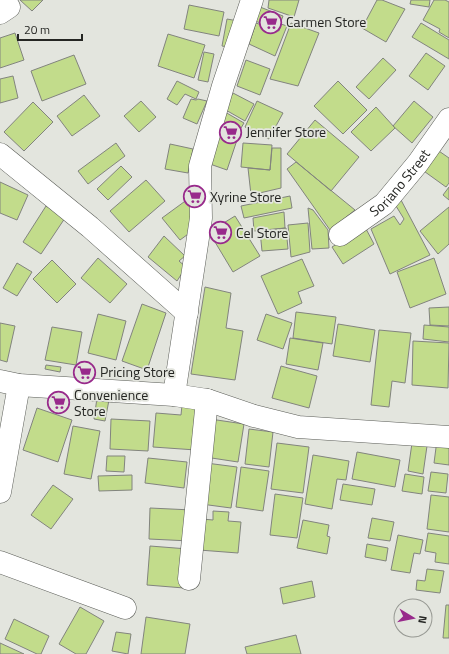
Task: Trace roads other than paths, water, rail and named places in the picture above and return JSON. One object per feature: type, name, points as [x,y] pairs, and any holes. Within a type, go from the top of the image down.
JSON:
[{"type":"street","points":[[174,395],[201,218],[200,166],[223,86],[252,0]]},
{"type":"street","name":"Soriano Street","points":[[340,235],[384,204],[418,163],[449,119]]},
{"type":"street","points":[[0,154],[90,227],[187,313]]},
{"type":"street","points":[[0,492],[9,383],[174,395],[207,400],[254,416],[298,427],[449,437]]},
{"type":"street","points":[[189,580],[207,400]]},
{"type":"street","points":[[0,562],[125,608]]},
{"type":"place","name":"Carmen Store","points":[[271,22]]},
{"type":"place","name":"Jennifer Store","points":[[230,132]]},
{"type":"place","name":"Xyrine Store","points":[[194,197]]},
{"type":"place","name":"Cel Store","points":[[221,233]]},
{"type":"place","name":"Pricing Store","points":[[85,372]]},
{"type":"place","name":"Convenience Store","points":[[58,403]]}]
